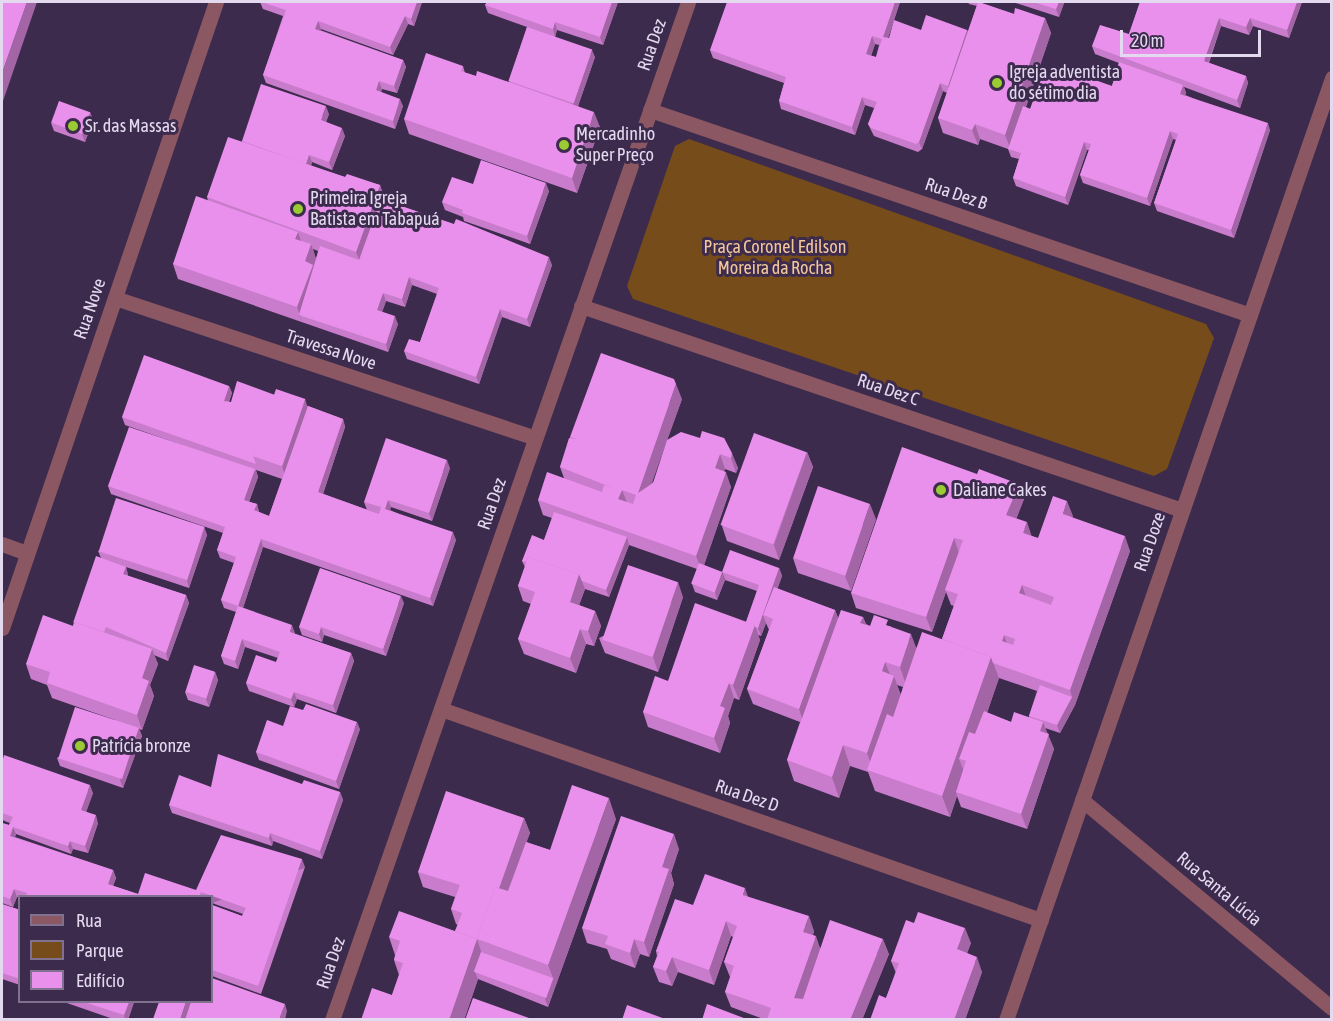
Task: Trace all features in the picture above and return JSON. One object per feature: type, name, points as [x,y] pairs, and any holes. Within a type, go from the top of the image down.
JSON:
[{"type":"street","name":"Rua Nove","points":[[2,628],[216,2]]},
{"type":"street","name":"Rua Dez","points":[[332,1020],[688,2]]},
{"type":"street","name":"Rua Doze","points":[[1006,1020],[1331,84]]},
{"type":"street","name":"Rua Dez B","points":[[650,110],[1250,315]]},
{"type":"street","name":"Travessa Nove","points":[[115,298],[535,438]]},
{"type":"street","name":"Rua Dez C","points":[[581,306],[1182,510]]},
{"type":"street","points":[[2,544],[27,553]]},
{"type":"street","name":"Rua Dez D","points":[[441,709],[1041,920]]},
{"type":"street","name":"Rua Santa Lúcia","points":[[1082,800],[1332,1008]]},
{"type":"green space","name":"Praça Coronel Edilson Moreira da Rocha","points":[[689,139],[1206,324],[1214,338],[1167,469],[1154,476],[633,299],[627,286],[675,146]]},
{"type":"building","points":[[2,2],[27,2],[2,73]]},
{"type":"building","points":[[261,2],[417,2],[411,19],[405,16],[390,47],[318,21],[315,29],[403,60],[394,86],[379,81],[376,90],[400,99],[393,121],[263,75],[286,10]]},
{"type":"building","points":[[487,2],[612,2],[600,37],[555,22],[553,29],[485,5]]},
{"type":"building","points":[[727,2],[895,2],[883,37],[889,38],[894,20],[921,30],[926,15],[967,30],[948,86],[940,83],[919,142],[916,144],[871,128],[868,124],[877,102],[862,97],[852,127],[779,101],[786,77],[710,50]],"holes":[[[872,36],[882,39],[876,57],[866,54]]]},
{"type":"building","name":"Igreja adventista do sétimo dia","points":[[978,2],[1014,14],[1015,8],[1045,18],[1005,135],[975,124],[972,130],[938,118]]},
{"type":"building","points":[[1033,2],[1059,2],[1056,9]]},
{"type":"building","points":[[1140,2],[1297,2],[1287,30],[1250,18],[1246,27],[1219,18],[1204,61],[1246,76],[1237,100],[1092,46],[1100,25],[1129,34]]},
{"type":"building","points":[[527,27],[592,49],[574,103],[508,81]]},
{"type":"building","points":[[426,53],[463,66],[461,71],[476,76],[477,71],[594,112],[572,178],[404,119]]},
{"type":"building","points":[[1119,62],[1183,85],[1180,94],[1268,123],[1231,230],[1154,203],[1178,134],[1170,131],[1147,198],[1080,175],[1091,144],[1084,142],[1065,197],[1013,178],[1021,153],[1008,149],[1023,106],[1030,109],[1043,73],[1049,76],[1053,65],[1112,86]]},
{"type":"building","points":[[261,84],[326,106],[321,120],[342,128],[329,162],[309,155],[306,164],[242,141]]},
{"type":"building","points":[[59,101],[90,112],[82,134],[51,123]]},
{"type":"building","name":"Primeira Igreja Batista em Tabapuá","points":[[228,137],[345,177],[347,174],[380,185],[356,252],[207,197]]},
{"type":"building","points":[[481,160],[546,183],[527,236],[462,213],[463,210],[442,202],[452,177],[473,184]]},
{"type":"building","points":[[196,196],[298,232],[295,239],[311,244],[305,261],[313,265],[297,307],[173,264]]},
{"type":"building","points":[[381,199],[454,224],[456,219],[549,257],[527,319],[500,309],[476,377],[404,351],[409,339],[420,342],[439,288],[409,277],[402,299],[383,293],[377,310],[395,316],[386,344],[299,315],[320,246],[359,260]]},
{"type":"building","points":[[601,353],[674,379],[676,384],[638,493],[653,483],[667,440],[681,432],[700,438],[702,431],[724,438],[732,453],[731,458],[720,454],[715,468],[726,472],[696,556],[538,500],[547,472],[602,492],[604,485],[613,488],[560,467],[569,438],[578,439],[570,437]],"holes":[[[622,490],[636,495],[633,504],[618,499]]]},
{"type":"building","points":[[144,355],[229,386],[224,401],[231,402],[237,381],[275,395],[253,456],[256,464],[122,417]]},
{"type":"building","points":[[276,389],[305,399],[282,466],[253,456]]},
{"type":"building","points":[[308,406],[343,419],[318,492],[379,514],[381,507],[364,502],[386,438],[447,460],[429,513],[388,500],[385,509],[453,532],[430,598],[261,539],[238,606],[221,600],[236,557],[217,550],[225,527],[108,486],[129,427],[255,469],[244,500],[257,504],[254,510],[269,516]]},
{"type":"building","points":[[754,433],[807,452],[773,544],[720,525]]},
{"type":"building","points":[[902,447],[977,474],[979,469],[1019,484],[1006,515],[1027,522],[1023,533],[1038,538],[1053,496],[1067,501],[1063,514],[1125,536],[1070,690],[993,663],[991,657],[942,639],[958,594],[945,590],[963,540],[954,538],[926,617],[851,593]],"holes":[[[1022,585],[1054,597],[1051,605],[1019,593]],[[1004,635],[1015,639],[1013,645],[1002,641]]]},
{"type":"building","points":[[818,486],[870,504],[845,576],[793,558]]},
{"type":"building","points":[[116,498],[204,527],[187,580],[99,551]]},
{"type":"building","points":[[554,512],[627,537],[606,590],[582,581],[579,574],[528,557],[526,562],[522,561],[532,535],[544,540]]},
{"type":"building","points":[[730,550],[779,568],[758,628],[746,622],[759,585],[722,572]]},
{"type":"building","points":[[96,556],[126,567],[123,574],[186,595],[166,653],[106,627],[104,632],[73,623]]},
{"type":"building","points":[[528,557],[579,574],[570,602],[595,611],[588,631],[580,629],[570,658],[518,639],[535,592],[518,586]]},
{"type":"building","points":[[699,563],[722,572],[714,592],[691,584]]},
{"type":"building","points":[[628,565],[678,582],[652,657],[602,640]]},
{"type":"building","points":[[320,568],[401,596],[383,649],[321,627],[319,634],[299,627]]},
{"type":"building","points":[[774,587],[835,610],[799,709],[747,689],[773,619],[763,615]]},
{"type":"building","points":[[695,603],[755,625],[733,685],[729,683],[720,706],[725,708],[714,738],[643,712],[655,676],[668,681]]},
{"type":"building","points":[[238,606],[292,625],[290,632],[351,653],[333,705],[294,692],[291,699],[246,683],[256,655],[276,662],[280,652],[242,639],[235,661],[221,656]]},
{"type":"building","points":[[841,610],[863,617],[860,623],[870,626],[874,615],[888,620],[886,625],[911,634],[900,667],[885,662],[882,671],[894,676],[867,753],[843,745],[832,777],[787,760]]},
{"type":"building","points":[[43,615],[73,626],[74,622],[152,649],[142,678],[149,681],[137,715],[47,683],[50,672],[26,664]]},
{"type":"building","points":[[922,632],[991,657],[942,796],[867,770],[887,714],[893,717]]},
{"type":"building","points":[[194,665],[215,672],[206,698],[185,692]]},
{"type":"building","points":[[1040,685],[1072,697],[1057,725],[1029,716]]},
{"type":"building","points":[[306,704],[357,722],[336,781],[256,752],[267,720],[283,726],[290,706],[303,710]]},
{"type":"building","points":[[75,707],[139,728],[122,779],[58,758]]},
{"type":"building","points":[[984,711],[1011,722],[1014,712],[1043,722],[1040,731],[1049,734],[1021,814],[956,792],[966,761],[959,759],[969,732],[975,734]]},
{"type":"building","points":[[218,754],[302,784],[304,780],[340,792],[320,851],[270,833],[269,838],[169,805],[179,775],[211,787]]},
{"type":"building","points":[[4,755],[90,785],[81,810],[96,815],[85,846],[70,841],[68,846],[13,827],[10,836],[113,870],[108,884],[138,894],[145,873],[196,890],[221,835],[302,859],[258,986],[213,970],[213,905],[242,916],[246,908],[213,895],[201,892],[200,895],[26,895],[27,893],[14,889],[10,899],[2,896],[2,823],[9,825],[13,817],[2,813]]},
{"type":"building","points":[[572,785],[609,798],[548,965],[477,939],[495,887],[508,891],[526,842],[550,850]]},
{"type":"building","points":[[446,791],[524,818],[499,888],[495,887],[477,939],[455,931],[462,913],[451,909],[460,885],[418,872]]},
{"type":"building","points":[[621,816],[674,834],[662,867],[669,869],[644,942],[634,939],[630,953],[605,944],[608,936],[582,928]]},
{"type":"building","points":[[705,874],[745,888],[743,895],[809,916],[803,932],[816,936],[794,998],[803,999],[830,920],[883,939],[850,1020],[767,1020],[771,1008],[725,992],[734,966],[724,962],[737,926],[726,921],[709,970],[672,957],[666,971],[653,967],[659,952],[656,951],[675,899],[693,905]]},
{"type":"building","points":[[2,904],[18,909],[18,978],[2,973]]},
{"type":"building","points":[[399,911],[477,939],[449,1020],[361,1020],[372,988],[392,995],[403,963],[394,960],[400,941],[389,937]]},
{"type":"building","points":[[918,912],[965,928],[957,949],[977,957],[954,1020],[870,1020],[879,995],[886,998],[899,963],[891,961],[906,920],[914,923]]},
{"type":"building","points":[[481,952],[553,978],[546,998],[474,972]]},
{"type":"building","points":[[213,978],[285,1004],[279,1020],[185,1020],[191,1003],[213,1003]]},
{"type":"building","points":[[473,998],[529,1018],[528,1020],[465,1020]]},
{"type":"building","points":[[87,1003],[129,1003],[124,1015]]},
{"type":"building","points":[[159,1003],[186,1003],[180,1020],[153,1019]]},
{"type":"building","points":[[707,1004],[749,1020],[702,1020]]},
{"type":"building","points":[[627,1005],[668,1020],[622,1020]]},
{"type":"place","name":"Igreja adventista do sétimo dia","points":[[997,83]]},
{"type":"place","name":"Sr. das Massas","points":[[73,126]]},
{"type":"place","name":"Mercadinho Super Preço","points":[[564,145]]},
{"type":"place","name":"Primeira Igreja Batista em Tabapuá","points":[[298,209]]},
{"type":"place","name":"Daliane Cakes","points":[[941,490]]},
{"type":"place","name":"Patrícia bronze","points":[[80,746]]}]
